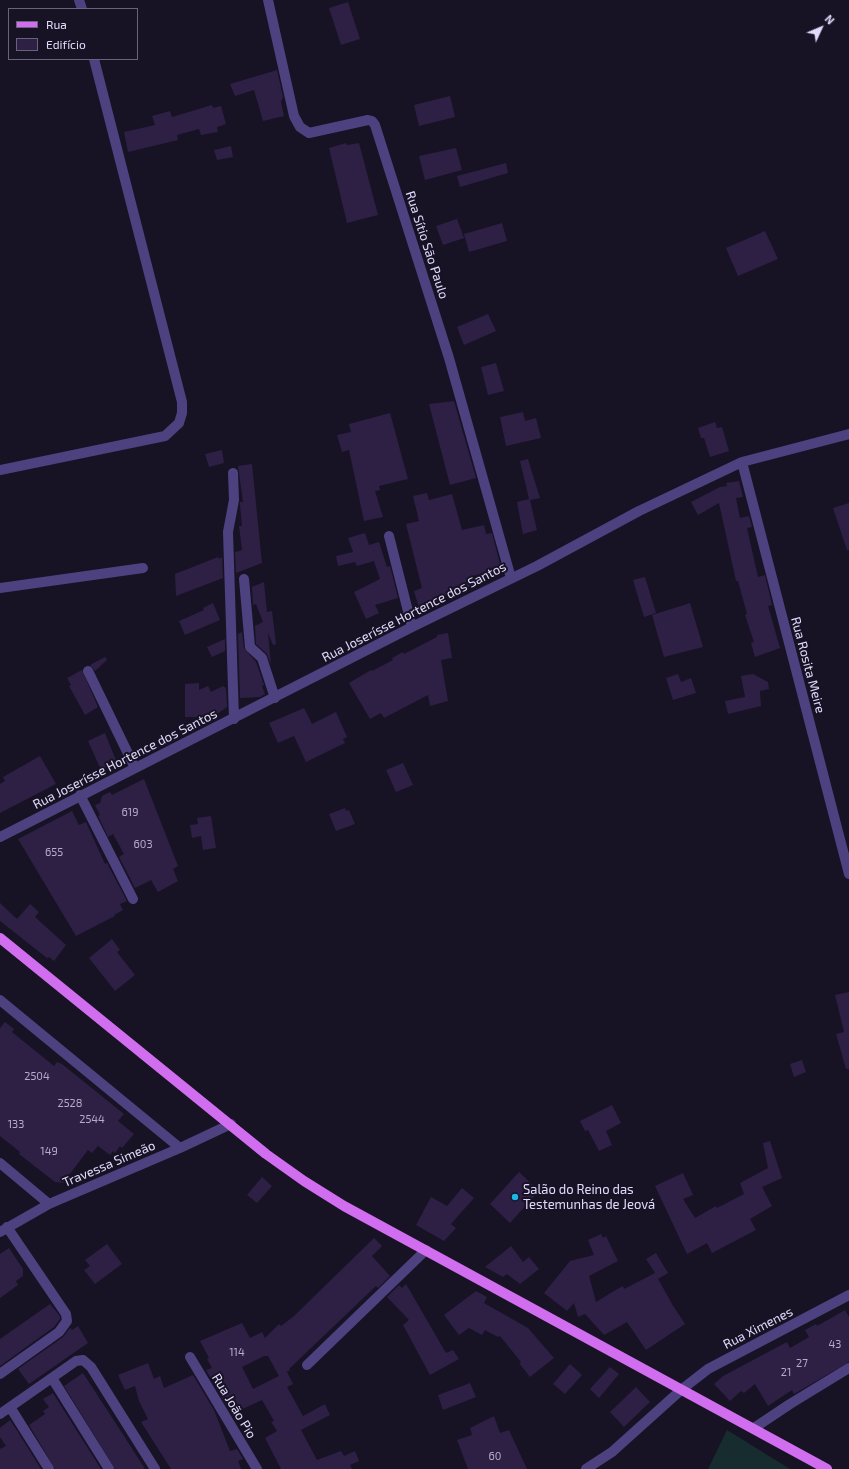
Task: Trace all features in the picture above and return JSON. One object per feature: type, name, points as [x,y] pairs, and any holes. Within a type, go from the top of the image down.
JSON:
[{"type":"main road","points":[[0,938],[231,1124],[266,1154],[304,1181],[426,1250],[827,1469]]},
{"type":"street","name":"Rua Sítio São Paulo","points":[[268,0],[294,116],[300,127],[309,133],[368,120],[372,121],[376,125],[450,358],[511,578]]},
{"type":"street","points":[[0,470],[165,436],[179,423],[182,413],[182,402],[94,60]]},
{"type":"street","name":"Rua Joserísse Hortence dos Santos","points":[[0,837],[639,512],[742,462],[849,434]]},
{"type":"street","name":"Rua Rosita Meire","points":[[742,462],[849,874]]},
{"type":"street","points":[[232,473],[234,500],[228,532],[234,719]]},
{"type":"street","points":[[389,536],[412,627]]},
{"type":"street","points":[[0,588],[143,568]]},
{"type":"street","points":[[244,579],[250,648],[254,653],[262,658],[275,698]]},
{"type":"street","points":[[88,671],[134,768]]},
{"type":"street","points":[[80,796],[133,899]]},
{"type":"street","points":[[0,1000],[180,1148]]},
{"type":"street","name":"Travessa Simeão","points":[[3,1229],[49,1204],[180,1148],[231,1124]]},
{"type":"street","points":[[0,1163],[49,1204]]},
{"type":"street","points":[[0,1374],[59,1332],[67,1321],[66,1314],[3,1229]]},
{"type":"street","points":[[307,1366],[426,1250]]},
{"type":"street","name":"Rua Ximenes","points":[[586,1469],[612,1452],[681,1390],[717,1364],[849,1295]]},
{"type":"street","name":"Rua João Pio","points":[[190,1356],[257,1469]]},
{"type":"street","points":[[0,1414],[80,1360],[86,1361],[155,1469]]},
{"type":"street","points":[[754,1428],[849,1368]]},
{"type":"street","points":[[52,1378],[109,1469]]},
{"type":"street","points":[[10,1407],[49,1469]]},
{"type":"green space","points":[[727,1430],[790,1469],[708,1469]]},
{"type":"building","points":[[348,2],[360,39],[341,45],[329,8]]},
{"type":"building","points":[[277,70],[283,97],[281,102],[284,116],[263,121],[254,90],[235,96],[230,84]]},
{"type":"building","points":[[450,96],[455,117],[419,126],[414,105]]},
{"type":"building","points":[[212,105],[213,108],[221,106],[226,124],[217,127],[218,132],[201,135],[199,129],[177,135],[178,140],[128,152],[124,132],[155,125],[152,116],[170,111],[172,117]]},
{"type":"building","points":[[346,143],[347,145],[359,143],[378,215],[347,223],[329,148]]},
{"type":"building","points":[[231,146],[233,157],[217,160],[214,150]]},
{"type":"building","points":[[456,148],[462,170],[425,180],[419,156]]},
{"type":"building","points":[[506,163],[508,173],[460,187],[457,176]]},
{"type":"building","points":[[457,219],[464,238],[443,245],[436,226]]},
{"type":"building","points":[[502,223],[507,241],[469,252],[464,234]]},
{"type":"building","points":[[765,231],[778,259],[738,276],[726,248]]},
{"type":"building","points":[[488,314],[496,331],[464,345],[457,327]]},
{"type":"building","points":[[496,363],[504,391],[488,395],[481,367]]},
{"type":"building","points":[[454,401],[476,478],[450,485],[429,404]]},
{"type":"building","points":[[523,412],[525,421],[536,418],[541,438],[506,446],[500,417]]},
{"type":"building","points":[[390,413],[408,479],[379,486],[380,490],[375,491],[383,517],[364,521],[349,450],[342,452],[337,435],[351,432],[349,424]]},
{"type":"building","points":[[715,422],[717,428],[722,427],[729,451],[710,457],[704,438],[701,438],[698,428]]},
{"type":"building","points":[[222,450],[224,463],[209,467],[205,454]]},
{"type":"building","points":[[528,459],[540,498],[530,500],[537,530],[523,534],[517,502],[529,499],[520,461]]},
{"type":"building","points":[[252,464],[262,563],[236,573],[235,552],[242,550],[239,526],[242,526],[240,502],[243,502],[238,466]]},
{"type":"building","points":[[739,481],[743,497],[736,498],[740,518],[749,516],[752,527],[747,528],[758,577],[765,575],[772,605],[768,606],[780,648],[755,657],[751,643],[754,642],[745,615],[747,614],[738,581],[736,581],[719,503],[698,515],[691,502],[720,487],[727,486],[726,483]]},
{"type":"building","points":[[427,493],[429,500],[452,494],[462,530],[484,525],[486,534],[492,533],[501,568],[473,576],[475,585],[453,593],[438,601],[440,605],[421,615],[414,591],[422,588],[406,524],[419,521],[413,496]]},
{"type":"building","points":[[849,503],[849,550],[847,550],[833,508]]},
{"type":"building","points":[[365,533],[369,545],[379,542],[387,567],[390,566],[398,598],[375,605],[379,613],[366,619],[354,592],[380,579],[374,561],[357,566],[355,562],[338,566],[336,556],[353,552],[348,538]]},
{"type":"building","points":[[218,557],[219,559],[222,557],[223,578],[176,596],[175,574]]},
{"type":"building","points":[[645,577],[656,613],[644,617],[633,580]]},
{"type":"building","points":[[264,582],[267,612],[272,611],[276,644],[273,645],[268,633],[271,665],[267,654],[256,644],[255,626],[263,622],[256,604],[253,605],[252,587]]},
{"type":"building","points":[[213,603],[220,620],[185,635],[179,621],[204,610],[203,608]]},
{"type":"building","points":[[690,603],[703,647],[664,657],[652,615]]},
{"type":"building","points":[[242,632],[244,648],[256,662],[264,685],[262,686],[265,694],[260,697],[240,698],[238,634]]},
{"type":"building","points":[[448,633],[452,658],[441,660],[448,701],[430,706],[428,695],[384,718],[381,713],[370,719],[349,683],[371,670],[372,671],[393,660],[392,658],[403,652],[404,654],[437,637],[437,635]]},
{"type":"building","points":[[225,639],[225,651],[212,657],[207,647]]},
{"type":"building","points":[[105,657],[107,660],[95,671],[90,665]]},
{"type":"building","points":[[82,670],[98,707],[85,715],[69,686],[71,685],[67,678]]},
{"type":"building","points":[[678,674],[681,682],[691,678],[696,693],[673,700],[666,678]]},
{"type":"building","points":[[753,674],[768,682],[769,689],[760,691],[761,706],[728,714],[725,701],[745,697],[741,676]]},
{"type":"building","points":[[199,683],[199,690],[208,686],[211,692],[223,686],[226,688],[227,707],[217,714],[218,717],[185,717],[185,684]]},
{"type":"building","points":[[304,708],[312,724],[336,712],[347,737],[343,739],[345,743],[306,762],[294,736],[278,743],[269,723]]},
{"type":"building","points":[[105,733],[117,763],[101,770],[88,741]]},
{"type":"building","points":[[40,756],[56,784],[0,813],[0,784],[5,781],[3,777]]},
{"type":"building","points":[[403,763],[413,785],[396,792],[386,770]]},
{"type":"building","points":[[144,779],[178,866],[173,869],[178,881],[158,892],[151,880],[135,888],[119,857],[124,854],[113,834],[108,837],[98,816],[100,815],[95,805],[100,803],[102,796],[110,792],[112,795]]},
{"type":"building","points":[[345,808],[346,811],[349,810],[355,824],[336,831],[329,814]]},
{"type":"building","points":[[72,811],[79,825],[86,822],[105,864],[107,863],[127,901],[120,904],[123,910],[114,915],[115,916],[76,936],[18,839]]},
{"type":"building","points":[[211,816],[216,848],[203,850],[201,836],[192,838],[190,825],[198,824],[197,818]]},
{"type":"building","points":[[0,903],[17,919],[30,904],[39,912],[35,917],[66,945],[54,961],[49,957],[47,958],[0,921]]},
{"type":"building","points":[[112,939],[120,950],[117,952],[135,975],[115,991],[89,958]]},
{"type":"building","points":[[849,992],[849,1069],[846,1069],[836,1034],[844,1032],[835,995]]},
{"type":"building","points":[[5,1022],[14,1029],[12,1032],[54,1066],[57,1062],[62,1064],[124,1114],[118,1121],[134,1134],[122,1148],[120,1146],[115,1153],[113,1151],[110,1155],[98,1146],[92,1153],[88,1150],[63,1183],[55,1182],[19,1154],[20,1152],[0,1136],[0,1028]]},
{"type":"building","points":[[802,1060],[806,1072],[794,1077],[790,1064]]},
{"type":"building","points":[[612,1105],[621,1123],[606,1131],[612,1145],[599,1151],[588,1130],[585,1131],[580,1121]]},
{"type":"building","points":[[770,1141],[782,1178],[762,1187],[772,1206],[750,1219],[756,1230],[712,1253],[707,1243],[687,1254],[655,1186],[683,1173],[693,1195],[683,1199],[695,1218],[716,1206],[717,1208],[744,1194],[740,1183],[768,1168],[763,1143]]},
{"type":"building","name":"Salão do Reino das Testemunhas de Jeová","points":[[519,1172],[539,1191],[510,1223],[490,1204]]},
{"type":"building","points":[[262,1177],[272,1186],[257,1203],[247,1195]]},
{"type":"building","points":[[462,1188],[474,1198],[451,1224],[456,1228],[444,1241],[416,1225],[431,1197],[447,1206]]},
{"type":"building","points":[[601,1234],[603,1238],[606,1236],[618,1261],[589,1276],[596,1302],[623,1286],[624,1289],[655,1273],[646,1259],[656,1253],[668,1273],[658,1279],[685,1324],[646,1350],[627,1322],[604,1335],[585,1314],[578,1317],[574,1303],[567,1311],[544,1293],[570,1261],[594,1255],[588,1240]]},
{"type":"building","points":[[374,1238],[382,1246],[372,1256],[390,1276],[378,1288],[376,1286],[289,1369],[290,1370],[285,1373],[287,1372],[293,1384],[287,1387],[303,1416],[325,1404],[330,1415],[301,1430],[317,1460],[341,1451],[344,1456],[355,1451],[359,1461],[350,1465],[352,1469],[281,1469],[265,1438],[277,1431],[271,1422],[274,1421],[262,1400],[238,1411],[233,1403],[226,1405],[206,1370],[212,1368],[207,1359],[209,1358],[200,1341],[242,1323],[250,1338],[262,1332],[265,1338],[279,1324],[281,1326],[294,1316]],"holes":[[[264,1356],[268,1356],[279,1376],[253,1389],[242,1367]]]},
{"type":"building","points":[[107,1244],[122,1264],[95,1284],[84,1270],[90,1266],[85,1260]]},
{"type":"building","points":[[511,1246],[523,1262],[529,1257],[539,1269],[520,1284],[507,1274],[503,1277],[485,1267]]},
{"type":"building","points":[[9,1248],[23,1269],[23,1276],[16,1281],[18,1285],[0,1298],[0,1254]]},
{"type":"building","points":[[406,1284],[446,1353],[453,1350],[459,1359],[430,1375],[403,1325],[409,1320],[387,1297],[399,1285],[402,1288]]},
{"type":"building","points":[[476,1291],[487,1297],[484,1303],[528,1328],[554,1358],[530,1377],[519,1363],[521,1362],[500,1336],[498,1337],[485,1330],[482,1335],[469,1328],[459,1335],[444,1315]]},
{"type":"building","points":[[50,1304],[60,1316],[60,1319],[54,1327],[0,1366],[0,1339]]},
{"type":"building","points":[[845,1310],[849,1317],[849,1362],[794,1394],[792,1390],[768,1406],[755,1384],[744,1393],[741,1391],[730,1401],[714,1384],[723,1376],[787,1342],[790,1348],[809,1337],[805,1330],[816,1324],[817,1326]]},
{"type":"building","points":[[78,1326],[88,1343],[29,1384],[18,1369],[63,1337],[70,1328],[72,1330]]},
{"type":"building","points":[[148,1363],[154,1379],[160,1376],[164,1388],[193,1375],[214,1410],[230,1451],[237,1449],[243,1459],[238,1461],[241,1469],[171,1469],[141,1422],[148,1419],[139,1401],[135,1386],[125,1390],[118,1375]]},
{"type":"building","points":[[570,1364],[582,1375],[565,1394],[553,1384]]},
{"type":"building","points":[[610,1367],[619,1374],[599,1398],[590,1389]]},
{"type":"building","points":[[83,1373],[145,1469],[115,1469],[64,1386]]},
{"type":"building","points":[[470,1383],[476,1397],[443,1410],[438,1395]]},
{"type":"building","points":[[636,1387],[650,1402],[624,1427],[610,1412]]},
{"type":"building","points":[[53,1393],[101,1469],[55,1469],[29,1425],[45,1414],[43,1411],[49,1407],[43,1399]]},
{"type":"building","points":[[494,1416],[500,1433],[509,1430],[527,1469],[468,1469],[457,1440],[472,1435],[470,1428]]},
{"type":"building","points":[[10,1420],[41,1469],[0,1469],[0,1449],[6,1446],[0,1437],[0,1428]]},
{"type":"place","name":"Salão do Reino das Testemunhas de Jeová","points":[[515,1197]]}]
